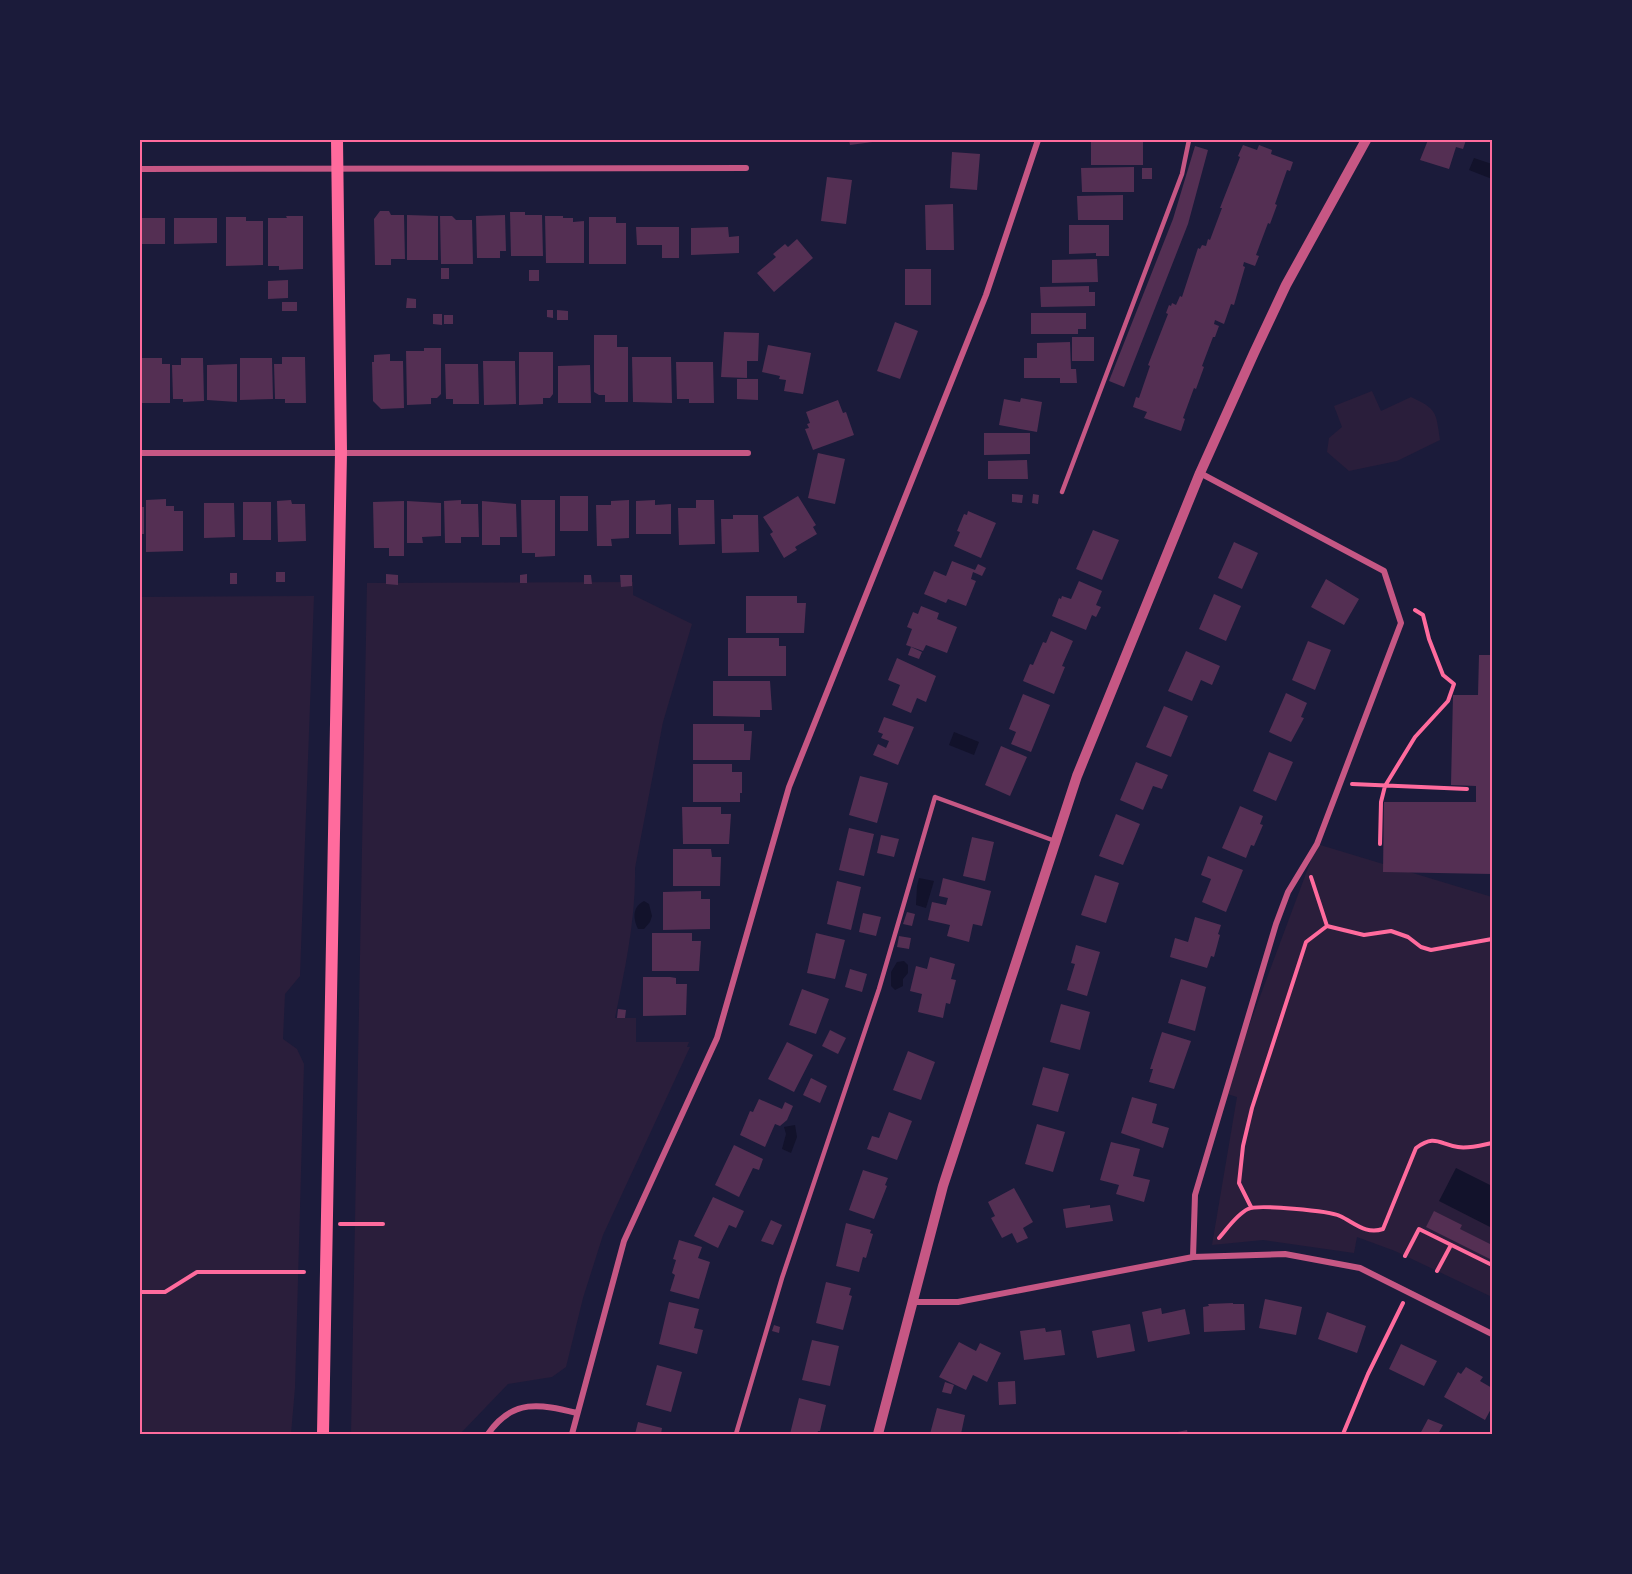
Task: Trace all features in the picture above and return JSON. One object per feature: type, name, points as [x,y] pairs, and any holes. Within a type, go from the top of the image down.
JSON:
[{"type":"main road","points":[[323,1434],[340,452],[337,140]]},
{"type":"street","points":[[572,1434],[624,1241],[717,1038],[789,787],[986,295],[1038,140]]},
{"type":"street","points":[[878,1434],[943,1186],[1077,776],[1200,473],[1276,305],[1366,140]]},
{"type":"street","points":[[140,169],[746,168]]},
{"type":"street","points":[[140,453],[748,453]]},
{"type":"street","points":[[1193,1257],[1195,1195],[1276,924],[1288,892],[1317,843],[1401,623],[1384,571],[1200,473]]},
{"type":"street","points":[[912,1302],[958,1302],[1193,1257],[1285,1254],[1360,1268],[1492,1334]]},
{"type":"street","points":[[488,1434],[506,1415],[519,1408],[543,1405],[578,1413]]},
{"type":"lane","points":[[1062,492],[1182,174],[1189,140]]},
{"type":"lane","points":[[736,1434],[782,1278],[879,989],[935,797],[1056,842]]},
{"type":"path","points":[[1380,844],[1381,802],[1385,786],[1415,737],[1448,701],[1454,684],[1443,675],[1429,639],[1423,615],[1415,610]]},
{"type":"path","points":[[1348,784],[1467,789]]},
{"type":"path","points":[[1311,875],[1328,926]]},
{"type":"path","points":[[1251,1207],[1239,1184],[1243,1146],[1252,1108],[1305,942],[1328,926],[1364,935],[1391,931],[1408,937],[1421,947],[1431,950],[1492,939]]},
{"type":"path","points":[[1219,1238],[1251,1207],[1331,1213],[1357,1226],[1376,1231],[1383,1229],[1416,1148],[1424,1142],[1434,1140],[1459,1148],[1492,1143]]},
{"type":"path","points":[[327,1224],[383,1224]]},
{"type":"path","points":[[1405,1256],[1419,1229],[1492,1265]]},
{"type":"path","points":[[1437,1271],[1451,1245]]},
{"type":"path","points":[[140,1292],[165,1292],[197,1272],[304,1272]]},
{"type":"path","points":[[1343,1434],[1368,1374],[1408,1291]]},
{"type":"shaded area","points":[[1474,158],[1492,164],[1492,179],[1469,170]]},
{"type":"shaded area","points":[[1372,391],[1381,411],[1411,397],[1431,408],[1436,417],[1440,440],[1397,461],[1349,471],[1327,452],[1329,438],[1342,427],[1334,406]]},
{"type":"shaded area","points":[[633,582],[633,595],[692,624],[663,722],[635,868],[632,925],[615,1018],[636,1018],[636,1042],[689,1042],[687,1047],[690,1047],[603,1235],[583,1298],[566,1367],[552,1377],[508,1384],[460,1434],[351,1434],[367,583]]},
{"type":"shaded area","points":[[314,596],[300,976],[285,994],[283,1039],[297,1049],[304,1064],[295,1388],[291,1434],[140,1434],[140,597]]},
{"type":"shaded area","points":[[954,732],[979,742],[974,755],[949,745]]},
{"type":"shaded area","points":[[1317,844],[1492,897],[1492,1297],[1395,1251],[1357,1237],[1354,1253],[1263,1240],[1212,1245],[1237,1097],[1224,1093]]},
{"type":"shaded area","points":[[919,878],[934,881],[926,908],[916,905]]},
{"type":"shaded area","points":[[644,901],[649,904],[652,916],[644,929],[638,929],[635,914],[637,906]]},
{"type":"shaded area","points":[[904,961],[908,965],[908,973],[903,979],[903,986],[895,990],[891,986],[891,972],[897,962]]},
{"type":"shaded area","points":[[795,1125],[797,1137],[791,1153],[782,1149],[786,1134],[784,1127]]},
{"type":"shaded area","points":[[1456,1168],[1492,1186],[1492,1228],[1439,1201]]},
{"type":"building","points":[[849,140],[880,140],[880,141],[850,145]]},
{"type":"building","points":[[1428,140],[1466,140],[1463,149],[1456,147],[1449,169],[1420,160]]},
{"type":"building","points":[[1143,141],[1143,165],[1091,165],[1091,142]]},
{"type":"building","points":[[1243,145],[1257,150],[1259,145],[1272,150],[1271,154],[1293,162],[1290,171],[1287,170],[1275,204],[1277,205],[1256,255],[1259,256],[1255,266],[1244,262],[1245,267],[1234,305],[1231,304],[1224,324],[1215,320],[1214,324],[1219,326],[1183,418],[1185,419],[1181,431],[1144,418],[1147,412],[1133,407],[1136,397],[1139,398],[1150,366],[1148,365],[1168,314],[1166,313],[1169,305],[1171,306],[1172,303],[1176,305],[1180,296],[1182,297],[1198,248],[1200,249],[1202,245],[1206,246],[1208,239],[1210,240]]},
{"type":"building","points":[[1195,146],[1208,150],[1188,224],[1124,387],[1109,381],[1173,219]]},
{"type":"building","points":[[952,152],[980,154],[977,190],[950,188]]},
{"type":"building","points":[[1134,167],[1134,192],[1082,192],[1081,168]]},
{"type":"building","points":[[1142,168],[1152,168],[1152,179],[1142,179]]},
{"type":"building","points":[[827,177],[852,180],[846,224],[821,221]]},
{"type":"building","points":[[1123,195],[1123,220],[1078,220],[1077,196]]},
{"type":"building","points":[[953,204],[954,250],[926,250],[925,205]]},
{"type":"building","points":[[380,211],[389,211],[391,215],[404,215],[405,259],[391,259],[391,265],[375,265],[374,219]]},
{"type":"building","points":[[510,212],[542,215],[543,256],[511,256]]},
{"type":"building","points":[[407,215],[438,216],[438,260],[407,260]]},
{"type":"building","points":[[505,215],[506,251],[500,251],[500,258],[477,258],[476,216]]},
{"type":"building","points":[[286,216],[303,216],[303,269],[279,270],[279,266],[268,266],[268,218],[287,218]]},
{"type":"building","points":[[440,216],[452,216],[456,220],[472,220],[473,264],[441,264]]},
{"type":"building","points":[[545,216],[573,218],[573,222],[584,221],[584,263],[546,263]]},
{"type":"building","points":[[226,217],[246,217],[246,221],[263,221],[263,265],[226,266]]},
{"type":"building","points":[[589,217],[616,217],[616,223],[626,223],[626,264],[589,264]]},
{"type":"building","points":[[140,218],[165,218],[165,244],[140,244]]},
{"type":"building","points":[[174,218],[217,218],[217,243],[174,244]]},
{"type":"building","points":[[1069,225],[1109,225],[1109,256],[1096,256],[1096,253],[1069,254]]},
{"type":"building","points":[[636,227],[679,227],[679,258],[662,258],[662,245],[637,245]]},
{"type":"building","points":[[728,227],[729,237],[739,236],[739,253],[691,255],[691,228]]},
{"type":"building","points":[[797,239],[813,258],[774,292],[757,273],[776,257],[773,254],[785,244],[788,247]]},
{"type":"building","points":[[1097,259],[1098,282],[1052,283],[1052,260]]},
{"type":"building","points":[[441,268],[449,268],[449,279],[441,279]]},
{"type":"building","points":[[905,269],[931,269],[931,305],[905,305]]},
{"type":"building","points":[[529,270],[539,270],[539,281],[529,281]]},
{"type":"building","points":[[288,280],[288,298],[268,299],[268,281]]},
{"type":"building","points":[[1089,286],[1089,292],[1095,292],[1095,306],[1041,307],[1040,287]]},
{"type":"building","points":[[407,298],[416,299],[416,308],[406,308]]},
{"type":"building","points":[[282,302],[297,302],[297,311],[282,311]]},
{"type":"building","points":[[547,310],[553,310],[553,318],[547,317]]},
{"type":"building","points":[[557,310],[568,311],[568,320],[557,320]]},
{"type":"building","points":[[1031,313],[1086,313],[1086,329],[1078,329],[1078,334],[1031,334]]},
{"type":"building","points":[[433,314],[442,314],[442,325],[433,324]]},
{"type":"building","points":[[444,315],[453,315],[453,324],[444,324]]},
{"type":"building","points":[[895,322],[918,331],[900,379],[877,371]]},
{"type":"building","points":[[724,332],[759,333],[758,361],[747,361],[747,378],[721,377]]},
{"type":"building","points":[[594,335],[617,335],[617,347],[628,347],[628,402],[605,402],[605,395],[594,392]]},
{"type":"building","points":[[1072,337],[1094,337],[1094,361],[1072,361]]},
{"type":"building","points":[[1070,342],[1071,369],[1076,369],[1077,383],[1060,383],[1060,378],[1024,378],[1024,358],[1037,358],[1037,343]]},
{"type":"building","points":[[768,345],[811,353],[803,394],[784,391],[786,380],[779,379],[780,376],[762,372]]},
{"type":"building","points":[[424,348],[441,348],[441,394],[437,398],[431,398],[431,404],[407,405],[406,351],[424,351]]},
{"type":"building","points":[[519,352],[553,352],[553,394],[550,398],[543,398],[543,404],[519,405]]},
{"type":"building","points":[[390,354],[390,361],[403,361],[404,408],[381,409],[373,401],[372,362],[374,362],[374,355]]},
{"type":"building","points":[[282,357],[305,357],[306,403],[285,403],[285,399],[275,399],[274,364],[282,364]]},
{"type":"building","points":[[632,357],[671,357],[672,403],[633,402]]},
{"type":"building","points":[[140,358],[162,358],[162,364],[170,364],[170,403],[140,403]]},
{"type":"building","points":[[181,358],[203,358],[204,401],[183,402],[183,399],[173,399],[172,365],[181,365]]},
{"type":"building","points":[[240,358],[272,358],[273,399],[240,400]]},
{"type":"building","points":[[483,361],[515,361],[516,404],[484,405]]},
{"type":"building","points":[[676,362],[713,362],[714,403],[689,403],[689,399],[677,399]]},
{"type":"building","points":[[237,364],[237,402],[207,400],[207,365]]},
{"type":"building","points":[[445,364],[478,364],[479,404],[453,404],[453,399],[446,399]]},
{"type":"building","points":[[590,365],[591,403],[558,403],[558,366]]},
{"type":"building","points":[[737,379],[758,379],[758,400],[737,399]]},
{"type":"building","points":[[1021,398],[1042,402],[1037,432],[999,425],[1004,399],[1020,402]]},
{"type":"building","points":[[838,400],[843,413],[846,412],[854,435],[813,450],[805,429],[809,428],[807,424],[810,423],[806,412]]},
{"type":"building","points":[[984,433],[1030,433],[1030,454],[984,455]]},
{"type":"building","points":[[818,453],[845,459],[835,504],[808,498]]},
{"type":"building","points":[[1027,460],[1028,479],[988,479],[988,461]]},
{"type":"building","points":[[1012,494],[1023,495],[1022,503],[1012,502]]},
{"type":"building","points":[[1033,494],[1039,495],[1038,504],[1032,503]]},
{"type":"building","points":[[560,496],[588,496],[588,531],[560,531]]},
{"type":"building","points":[[798,496],[816,525],[813,527],[817,534],[795,547],[797,550],[784,558],[770,534],[773,532],[763,517]]},
{"type":"building","points":[[166,499],[166,506],[174,506],[174,511],[183,511],[183,551],[146,552],[146,500]]},
{"type":"building","points":[[291,500],[292,504],[305,504],[306,541],[278,542],[277,501]]},
{"type":"building","points":[[461,500],[461,504],[478,504],[479,537],[461,537],[461,543],[445,543],[444,501]]},
{"type":"building","points":[[521,500],[555,500],[555,556],[535,557],[535,553],[522,553]]},
{"type":"building","points":[[629,500],[629,538],[611,539],[612,546],[597,546],[596,505],[611,505],[611,501]]},
{"type":"building","points":[[655,500],[655,505],[671,504],[671,534],[636,534],[636,501]]},
{"type":"building","points":[[696,500],[714,500],[715,544],[679,545],[678,508],[696,508]]},
{"type":"building","points":[[404,501],[404,556],[389,556],[389,548],[374,548],[373,502]]},
{"type":"building","points":[[407,501],[441,503],[441,536],[422,537],[423,543],[407,543]]},
{"type":"building","points":[[482,501],[516,504],[517,537],[500,537],[500,545],[482,545]]},
{"type":"building","points":[[243,502],[271,502],[271,540],[243,540]]},
{"type":"building","points":[[204,503],[234,503],[235,537],[204,538]]},
{"type":"building","points":[[140,507],[144,507],[144,534],[140,534]]},
{"type":"building","points":[[968,511],[996,523],[981,558],[954,546],[960,532],[957,531],[964,514],[967,515]]},
{"type":"building","points":[[733,515],[758,515],[759,552],[722,553],[721,519],[733,519]]},
{"type":"building","points":[[1093,530],[1119,540],[1102,580],[1076,569]]},
{"type":"building","points":[[1234,542],[1258,553],[1242,589],[1218,578]]},
{"type":"building","points":[[952,561],[975,570],[978,564],[986,568],[982,576],[973,572],[971,579],[976,581],[966,606],[948,599],[946,603],[924,594],[934,571],[946,576]]},
{"type":"building","points":[[276,572],[285,572],[285,582],[276,582]]},
{"type":"building","points":[[230,573],[237,573],[237,584],[230,584]]},
{"type":"building","points":[[386,574],[398,575],[398,585],[386,584]]},
{"type":"building","points":[[527,574],[527,583],[520,583],[520,575]]},
{"type":"building","points":[[584,575],[591,575],[592,584],[584,584]]},
{"type":"building","points":[[620,575],[632,575],[632,586],[621,587]]},
{"type":"building","points":[[1326,579],[1359,599],[1344,625],[1311,607]]},
{"type":"building","points":[[1079,581],[1102,591],[1096,605],[1101,607],[1096,617],[1092,615],[1086,630],[1052,616],[1059,598],[1061,599],[1062,596],[1071,599]]},
{"type":"building","points":[[1214,594],[1241,606],[1226,641],[1199,629]]},
{"type":"building","points":[[746,596],[797,596],[797,603],[806,603],[804,633],[746,633]]},
{"type":"building","points":[[921,606],[939,613],[937,619],[957,627],[947,653],[926,645],[923,651],[906,645],[912,629],[907,627],[913,612],[918,614]]},
{"type":"building","points":[[1051,631],[1073,641],[1062,666],[1065,667],[1054,694],[1023,681],[1030,664],[1033,665],[1043,642],[1046,643]]},
{"type":"building","points":[[728,638],[779,638],[779,646],[786,646],[786,676],[728,676]]},
{"type":"building","points":[[1308,641],[1331,650],[1315,690],[1292,680]]},
{"type":"building","points":[[911,647],[922,652],[919,659],[908,655]]},
{"type":"building","points":[[1186,651],[1220,666],[1212,685],[1201,680],[1192,701],[1168,691]]},
{"type":"building","points":[[1479,655],[1492,655],[1492,874],[1383,872],[1384,802],[1476,802],[1476,786],[1451,785],[1453,695],[1478,695]]},
{"type":"building","points":[[897,658],[936,676],[926,702],[917,698],[911,713],[892,705],[900,685],[888,680]]},
{"type":"building","points":[[713,681],[770,681],[772,710],[760,710],[760,717],[713,716]]},
{"type":"building","points":[[1286,693],[1307,703],[1301,717],[1304,718],[1291,742],[1269,732]]},
{"type":"building","points":[[1023,694],[1050,705],[1031,752],[1011,744],[1016,732],[1009,729]]},
{"type":"building","points":[[1164,706],[1188,716],[1171,757],[1146,747]]},
{"type":"building","points":[[884,717],[914,727],[898,765],[873,755],[878,744],[886,748],[889,741],[881,738],[883,734],[878,732]]},
{"type":"building","points":[[693,724],[744,724],[744,731],[752,731],[750,760],[693,760]]},
{"type":"building","points":[[1001,746],[1027,757],[1010,796],[985,785]]},
{"type":"building","points":[[1269,752],[1293,762],[1276,801],[1253,791]]},
{"type":"building","points":[[1136,762],[1168,775],[1162,789],[1153,786],[1143,810],[1120,800]]},
{"type":"building","points":[[693,764],[732,764],[732,772],[742,772],[740,802],[693,802]]},
{"type":"building","points":[[860,776],[888,783],[877,823],[849,815]]},
{"type":"building","points":[[1240,806],[1263,816],[1260,824],[1263,825],[1246,858],[1222,848]]},
{"type":"building","points":[[682,807],[721,807],[721,814],[731,814],[729,844],[683,844]]},
{"type":"building","points":[[1116,814],[1140,824],[1123,865],[1099,856]]},
{"type":"building","points":[[849,828],[874,834],[864,876],[839,870]]},
{"type":"building","points":[[881,835],[899,839],[894,857],[877,853]]},
{"type":"building","points":[[972,837],[994,842],[985,881],[963,876]]},
{"type":"building","points":[[673,849],[711,849],[712,857],[721,857],[720,886],[673,886]]},
{"type":"building","points":[[1208,856],[1243,870],[1226,912],[1202,902],[1211,879],[1201,875]]},
{"type":"building","points":[[1095,875],[1119,883],[1106,923],[1081,915]]},
{"type":"building","points":[[943,878],[991,891],[982,926],[973,924],[969,942],[947,936],[950,925],[928,920],[932,902],[946,905],[948,898],[939,896]]},
{"type":"building","points":[[837,881],[861,887],[851,930],[827,924]]},
{"type":"building","points":[[701,891],[701,899],[710,899],[710,929],[663,930],[663,892]]},
{"type":"building","points":[[907,912],[915,914],[912,926],[903,924]]},
{"type":"building","points":[[863,913],[881,917],[876,936],[859,932]]},
{"type":"building","points":[[1195,917],[1221,925],[1214,957],[1211,956],[1207,968],[1170,957],[1175,938],[1188,942]]},
{"type":"building","points":[[652,933],[692,933],[692,941],[701,941],[699,971],[652,971]]},
{"type":"building","points":[[816,933],[845,940],[835,979],[807,973]]},
{"type":"building","points":[[899,936],[911,938],[909,949],[897,947]]},
{"type":"building","points":[[1076,945],[1100,952],[1087,996],[1067,990],[1075,964],[1071,963]]},
{"type":"building","points":[[930,957],[955,964],[951,979],[956,980],[950,1004],[946,1003],[943,1018],[918,1012],[922,994],[910,991],[916,966],[927,969]]},
{"type":"building","points":[[850,969],[867,974],[862,992],[845,987]]},
{"type":"building","points":[[643,977],[670,977],[676,978],[676,984],[687,984],[686,1015],[643,1016]]},
{"type":"building","points":[[1181,979],[1206,987],[1195,1031],[1168,1023]]},
{"type":"building","points":[[802,989],[829,999],[816,1034],[789,1025]]},
{"type":"building","points":[[1061,1004],[1090,1012],[1080,1050],[1050,1042]]},
{"type":"building","points":[[618,1009],[626,1010],[625,1018],[617,1018]]},
{"type":"building","points":[[830,1030],[846,1038],[838,1054],[822,1046]]},
{"type":"building","points":[[1162,1032],[1191,1041],[1174,1089],[1149,1082],[1153,1069],[1150,1069]]},
{"type":"building","points":[[787,1042],[813,1055],[794,1092],[768,1079]]},
{"type":"building","points":[[908,1051],[935,1062],[921,1100],[893,1090]]},
{"type":"building","points":[[1043,1067],[1069,1074],[1058,1112],[1032,1105]]},
{"type":"building","points":[[811,1078],[827,1086],[820,1103],[803,1095]]},
{"type":"building","points":[[1132,1097],[1157,1104],[1152,1123],[1169,1128],[1163,1148],[1121,1133]]},
{"type":"building","points":[[759,1099],[782,1109],[785,1102],[793,1106],[787,1120],[780,1126],[775,1124],[765,1147],[740,1135],[750,1111],[753,1112]]},
{"type":"building","points":[[889,1112],[912,1121],[897,1160],[867,1149],[872,1136],[879,1138]]},
{"type":"building","points":[[1037,1124],[1065,1132],[1053,1172],[1025,1164]]},
{"type":"building","points":[[1111,1142],[1140,1149],[1133,1176],[1150,1180],[1144,1202],[1116,1194],[1119,1185],[1100,1180]]},
{"type":"building","points":[[734,1145],[763,1159],[759,1170],[753,1168],[739,1197],[715,1185]]},
{"type":"building","points":[[863,1170],[888,1178],[874,1219],[849,1210]]},
{"type":"building","points":[[1014,1188],[1033,1222],[1023,1228],[1028,1238],[1017,1243],[1012,1233],[1002,1238],[991,1218],[995,1216],[988,1202]]},
{"type":"building","points":[[713,1197],[744,1211],[736,1228],[729,1225],[718,1248],[694,1236]]},
{"type":"building","points":[[1090,1205],[1090,1208],[1110,1205],[1113,1221],[1066,1228],[1063,1209]]},
{"type":"building","points":[[1434,1211],[1462,1225],[1460,1229],[1492,1245],[1492,1260],[1426,1227]]},
{"type":"building","points":[[771,1220],[782,1225],[773,1245],[761,1241]]},
{"type":"building","points":[[846,1223],[871,1230],[870,1233],[873,1234],[859,1272],[836,1266]]},
{"type":"building","points":[[679,1240],[702,1247],[698,1258],[710,1262],[699,1299],[670,1291],[675,1275],[672,1273],[676,1260],[673,1259]]},
{"type":"building","points":[[826,1282],[851,1288],[849,1295],[852,1296],[843,1330],[816,1323]]},
{"type":"building","points":[[1265,1299],[1302,1307],[1296,1335],[1259,1328]]},
{"type":"building","points":[[669,1302],[699,1309],[694,1328],[703,1330],[697,1354],[659,1344]]},
{"type":"building","points":[[1208,1304],[1244,1304],[1245,1330],[1204,1332],[1203,1307],[1209,1306]]},
{"type":"building","points":[[1161,1308],[1162,1314],[1185,1309],[1190,1334],[1148,1342],[1142,1312]]},
{"type":"building","points":[[1327,1312],[1366,1326],[1357,1353],[1318,1339]]},
{"type":"building","points":[[1130,1324],[1135,1351],[1097,1358],[1092,1331]]},
{"type":"building","points":[[774,1325],[780,1327],[779,1333],[772,1331]]},
{"type":"building","points":[[1045,1328],[1046,1332],[1061,1330],[1065,1355],[1024,1360],[1020,1331]]},
{"type":"building","points":[[812,1340],[839,1346],[830,1386],[802,1380]]},
{"type":"building","points":[[959,1342],[976,1351],[980,1343],[1001,1353],[987,1382],[973,1375],[966,1390],[939,1377]]},
{"type":"building","points":[[1401,1344],[1437,1361],[1424,1386],[1389,1369]]},
{"type":"building","points":[[657,1365],[682,1372],[671,1412],[646,1405]]},
{"type":"building","points":[[1466,1367],[1483,1377],[1480,1381],[1492,1388],[1492,1407],[1485,1420],[1444,1397],[1458,1372],[1461,1374]]},
{"type":"building","points":[[1015,1381],[1016,1404],[999,1405],[998,1382]]},
{"type":"building","points":[[945,1382],[954,1385],[951,1394],[942,1392]]},
{"type":"building","points":[[799,1398],[826,1405],[820,1431],[817,1434],[790,1434]]},
{"type":"building","points":[[937,1408],[965,1415],[961,1434],[930,1434]]},
{"type":"building","points":[[1428,1419],[1443,1425],[1438,1434],[1420,1434]]},
{"type":"building","points":[[638,1422],[662,1428],[661,1434],[635,1434]]},
{"type":"building","points":[[1187,1430],[1188,1434],[1173,1434],[1173,1433]]}]
